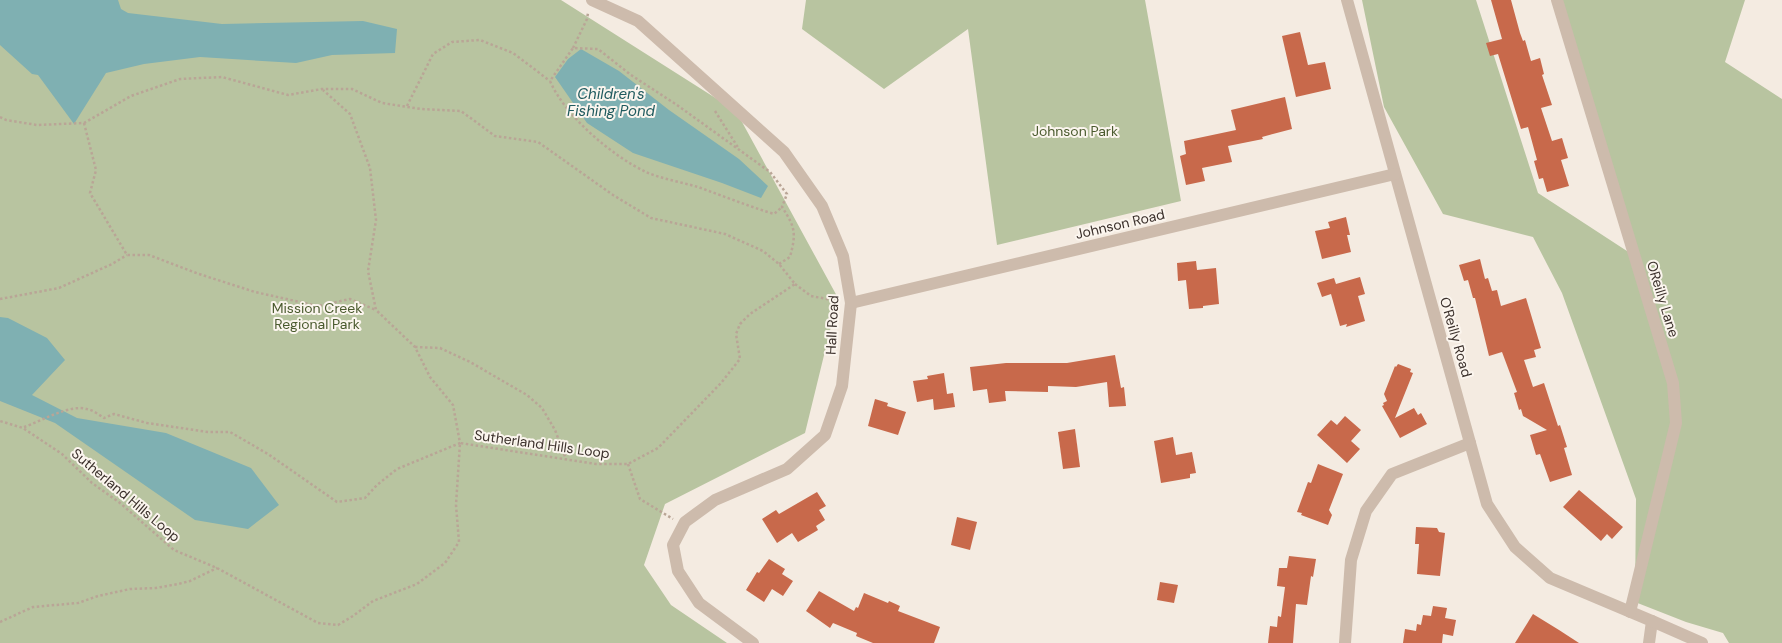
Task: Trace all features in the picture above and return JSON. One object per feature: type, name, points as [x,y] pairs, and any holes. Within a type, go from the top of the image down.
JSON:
[{"type":"street","name":"O'Reilly Road","points":[[1346,0],[1487,504],[1515,546],[1550,578],[1652,621]]},
{"type":"street","name":"OReilly Lane","points":[[1557,0],[1673,383],[1676,422],[1630,612]]},
{"type":"street","name":"Hall Road","points":[[590,5],[638,21],[784,152],[822,206],[843,256],[850,304],[842,386],[825,435],[787,469],[715,500],[684,524],[673,545],[678,571],[699,603],[753,643]]},
{"type":"street","name":"Johnson Road","points":[[850,304],[1396,174]]},
{"type":"street","points":[[1345,643],[1352,560],[1366,511],[1392,474],[1470,443]]},
{"type":"street","points":[[1649,643],[1652,621],[1702,643]]},
{"type":"path","points":[[550,81],[573,48],[587,19],[590,5]]},
{"type":"path","points":[[407,107],[433,54],[452,42],[480,40],[513,52],[550,81],[555,92],[568,109],[601,144],[646,172],[774,214],[782,208],[788,194],[770,172],[631,75],[598,49],[573,48]]},
{"type":"path","points":[[0,117],[6,120],[37,125],[84,123],[132,96],[180,79],[222,77],[288,95],[322,90],[352,89],[382,103],[461,111],[495,136],[538,142],[613,195],[651,218],[725,234],[764,251],[779,264],[794,284],[811,296],[850,304]]},
{"type":"path","points":[[322,90],[350,114],[370,168],[376,220],[368,271],[376,310]]},
{"type":"path","points":[[715,112],[740,150]]},
{"type":"path","points":[[84,123],[96,170],[90,193],[127,254]]},
{"type":"path","points":[[779,264],[790,258],[795,237],[790,219],[782,208]]},
{"type":"path","points":[[0,299],[59,288],[112,264],[127,254],[149,255],[255,292],[318,306],[350,300],[376,310],[415,347],[430,377],[453,405],[460,443],[397,469],[377,485],[365,498],[337,502],[268,454],[230,432],[208,432],[147,424],[114,414],[104,418],[87,408],[68,408],[23,428]]},
{"type":"path","name":"Sutherland Hills Loop","points":[[0,421],[23,428],[62,454],[92,483],[120,503],[174,550],[217,568],[318,623],[338,625],[373,601],[417,584],[445,562],[459,542],[456,504],[460,443],[596,464],[628,464],[658,448],[721,383],[740,359],[736,334],[740,324],[750,314],[794,284]]},
{"type":"path","points":[[415,347],[440,348],[470,362],[527,395],[542,408],[555,430],[566,459]]},
{"type":"path","points":[[628,464],[640,499],[661,513],[684,524]]},
{"type":"path","points":[[0,622],[33,607],[78,603],[98,596],[130,589],[156,588],[178,584],[190,581],[217,568]]},
{"type":"green space","name":"Mission Creek Regional Park","points":[[0,0],[561,0],[736,111],[838,298],[805,433],[665,504],[644,565],[671,605],[727,643],[0,643]]},
{"type":"green space","name":"Johnson Park","points":[[806,0],[1145,0],[1181,201],[997,245],[968,29],[884,89],[802,29]]},
{"type":"green space","points":[[1362,0],[1476,0],[1538,193],[1630,253],[1559,0],[1745,0],[1725,62],[1782,99],[1782,643],[1729,643],[1723,633],[1686,622],[1635,602],[1636,499],[1562,293],[1533,237],[1443,214],[1384,107]]},
{"type":"water","points":[[0,0],[118,0],[121,9],[128,13],[222,24],[363,21],[397,29],[395,53],[332,55],[296,63],[200,57],[144,64],[106,73],[74,124],[38,75],[32,74],[0,45]]},
{"type":"water","name":"Children's Fishing Pond","points":[[581,49],[619,71],[669,110],[739,159],[768,186],[761,198],[633,153],[587,123],[555,77],[568,59]]},
{"type":"water","points":[[0,317],[8,318],[47,338],[65,360],[32,395],[77,418],[166,433],[251,468],[279,505],[248,529],[195,520],[55,423],[0,401]]},
{"type":"building","points":[[1491,0],[1511,0],[1520,33],[1523,41],[1525,40],[1531,61],[1540,58],[1544,74],[1542,75],[1552,105],[1541,108],[1552,141],[1562,138],[1568,158],[1561,160],[1569,186],[1547,192],[1543,178],[1539,179],[1534,161],[1537,160],[1528,127],[1521,129],[1498,54],[1490,56],[1486,43],[1502,39]]},
{"type":"building","points":[[1300,32],[1308,65],[1325,62],[1331,89],[1296,97],[1282,36]]},
{"type":"building","points":[[1285,97],[1292,129],[1262,137],[1263,139],[1228,146],[1232,162],[1202,168],[1205,181],[1186,185],[1180,156],[1186,154],[1184,141],[1236,130],[1231,110]]},
{"type":"building","points":[[1346,217],[1350,235],[1347,235],[1351,252],[1322,259],[1315,231],[1330,228],[1328,222]]},
{"type":"building","points":[[1480,259],[1485,279],[1488,278],[1492,291],[1497,290],[1501,306],[1526,298],[1541,348],[1534,350],[1536,357],[1524,360],[1533,387],[1544,383],[1567,447],[1564,448],[1572,475],[1550,482],[1540,454],[1536,455],[1530,435],[1547,430],[1523,416],[1521,409],[1519,410],[1514,393],[1517,392],[1502,352],[1489,356],[1475,298],[1473,298],[1468,280],[1464,281],[1459,265]]},
{"type":"building","points":[[1196,261],[1197,270],[1216,268],[1219,304],[1189,309],[1186,280],[1178,281],[1177,263]]},
{"type":"building","points":[[1360,277],[1365,294],[1358,296],[1365,321],[1346,327],[1347,324],[1340,326],[1331,294],[1322,297],[1317,283],[1334,278],[1336,284]]},
{"type":"building","points":[[1115,355],[1121,388],[1124,387],[1126,406],[1109,407],[1107,382],[1076,387],[1048,386],[1048,392],[1005,391],[1006,401],[989,403],[987,389],[973,391],[970,367],[1006,363],[1067,363]]},
{"type":"building","points":[[1398,364],[1411,369],[1410,372],[1413,373],[1395,418],[1414,408],[1418,415],[1421,413],[1427,424],[1400,438],[1382,406],[1387,401],[1384,394],[1395,366]]},
{"type":"building","points":[[944,373],[947,394],[953,393],[955,407],[934,410],[933,399],[917,402],[913,381],[928,379],[927,376]]},
{"type":"building","points":[[875,399],[888,403],[887,406],[906,412],[898,435],[868,426]]},
{"type":"building","points":[[1345,416],[1361,430],[1351,441],[1360,449],[1347,463],[1317,435],[1331,420],[1337,425]]},
{"type":"building","points":[[1075,429],[1080,467],[1063,469],[1058,432]]},
{"type":"building","points":[[1173,437],[1176,455],[1192,452],[1196,473],[1190,474],[1190,478],[1161,483],[1154,441]]},
{"type":"building","points":[[1318,464],[1343,474],[1329,510],[1332,515],[1328,525],[1297,512],[1308,482],[1311,483]]},
{"type":"building","points":[[1579,490],[1623,527],[1612,539],[1607,534],[1601,541],[1563,507]]},
{"type":"building","points":[[817,492],[826,506],[819,510],[825,520],[816,526],[818,530],[798,542],[792,533],[777,543],[762,519],[776,510],[779,514]]},
{"type":"building","points":[[957,517],[977,522],[970,550],[951,545]]},
{"type":"building","points":[[1416,527],[1437,528],[1439,532],[1445,533],[1440,576],[1417,574],[1419,544],[1415,544]]},
{"type":"building","points":[[1289,556],[1316,559],[1313,577],[1311,576],[1307,605],[1296,604],[1293,643],[1268,643],[1270,626],[1277,627],[1278,616],[1281,617],[1285,587],[1277,586],[1279,568],[1287,568]]},
{"type":"building","points":[[769,559],[785,569],[782,574],[793,581],[783,596],[772,589],[764,602],[746,590],[757,572],[759,573]]},
{"type":"building","points":[[1160,582],[1178,585],[1174,603],[1157,600]]},
{"type":"building","points":[[819,591],[854,611],[856,607],[858,608],[864,593],[888,603],[889,601],[900,606],[898,611],[940,627],[934,643],[873,643],[856,636],[857,633],[833,623],[830,628],[806,611]]},
{"type":"building","points":[[1433,606],[1447,608],[1445,618],[1456,620],[1453,636],[1443,634],[1442,643],[1403,643],[1405,629],[1416,631],[1417,624],[1421,625],[1423,615],[1431,616]]},
{"type":"building","points":[[1533,614],[1559,630],[1579,643],[1515,643]]}]
